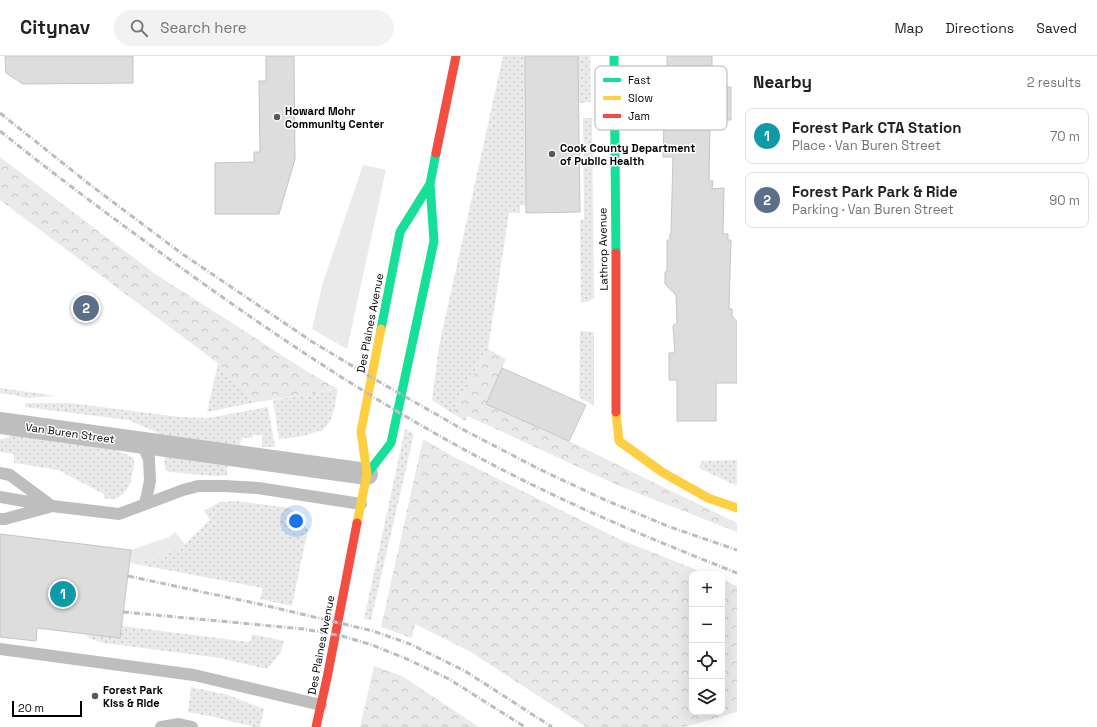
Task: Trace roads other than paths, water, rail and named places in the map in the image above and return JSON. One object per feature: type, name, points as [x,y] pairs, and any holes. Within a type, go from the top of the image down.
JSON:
[{"type":"main road","name":"Des Plaines Avenue","points":[[367,474],[391,443],[434,241],[430,184],[456,56]]},
{"type":"main road","name":"Lathrop Avenue","points":[[614,56],[614,66]]},
{"type":"main road","name":"Lathrop Avenue","points":[[615,130],[615,407],[619,441],[662,472],[708,498],[737,508]]},
{"type":"main road","name":"Des Plaines Avenue","points":[[316,727],[367,474],[361,431],[400,232],[430,184]]},
{"type":"street","name":"Van Buren Street","points":[[0,423],[367,474]]},
{"type":"lane","points":[[141,442],[149,459],[150,480],[145,504]]},
{"type":"lane","points":[[0,473],[10,475],[52,506]]},
{"type":"lane","points":[[0,497],[52,506],[119,514],[183,490],[198,486],[224,486],[258,488],[361,504]]},
{"type":"lane","points":[[0,519],[5,519],[52,506]]},
{"type":"lane","points":[[0,649],[194,675],[321,705]]},
{"type":"lane","points":[[161,727],[179,724],[192,727]]},
{"type":"railway","points":[[0,113],[89,184],[181,253],[311,341],[369,376],[462,429],[539,469],[603,499],[670,527],[737,550]]},
{"type":"railway","points":[[0,131],[87,199],[176,264],[308,356],[399,413],[493,465],[589,512],[737,573]]},
{"type":"railway","points":[[128,576],[259,604],[373,631],[410,644],[465,671],[552,727]]},
{"type":"railway","points":[[123,612],[304,629],[342,636],[372,645],[407,659],[449,679],[525,727]]},
{"type":"place","name":"Howard Mohr Community Center","points":[[277,117]]},
{"type":"place","name":"Cook County Department of Public Health","points":[[552,154]]},
{"type":"place","name":"Forest Park Park & Ride","points":[[86,308]]},
{"type":"place","name":"Forest Park CTA Station","points":[[63,594]]},
{"type":"place","name":"Forest Park Kiss & Ride","points":[[95,696]]}]
